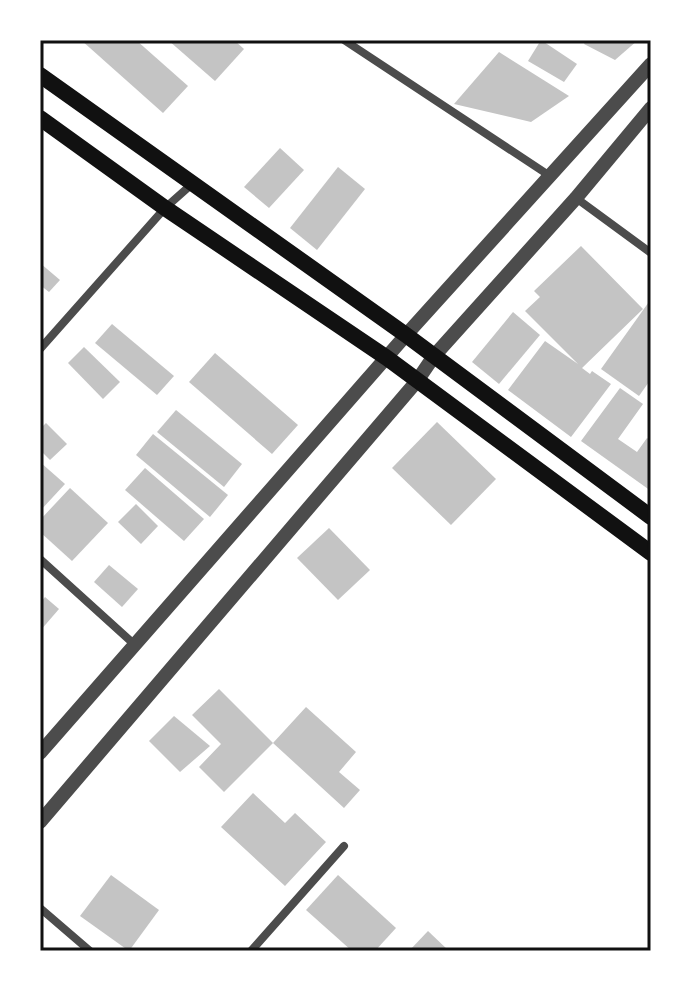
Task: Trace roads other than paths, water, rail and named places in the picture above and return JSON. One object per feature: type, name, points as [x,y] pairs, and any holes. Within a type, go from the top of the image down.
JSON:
[{"type":"main road","points":[[40,75],[406,335],[651,517]]},
{"type":"main road","points":[[40,118],[165,208],[387,358],[651,553]]},
{"type":"street","points":[[344,40],[550,176]]},
{"type":"street","points":[[40,753],[406,335],[651,64]]},
{"type":"street","points":[[40,822],[417,381],[434,356],[576,198],[651,108]]},
{"type":"street","points":[[40,349],[165,208],[192,184]]},
{"type":"street","points":[[576,198],[651,253]]},
{"type":"street","points":[[40,559],[135,645]]},
{"type":"street","points":[[251,951],[344,846]]},
{"type":"street","points":[[40,908],[90,951]]}]
